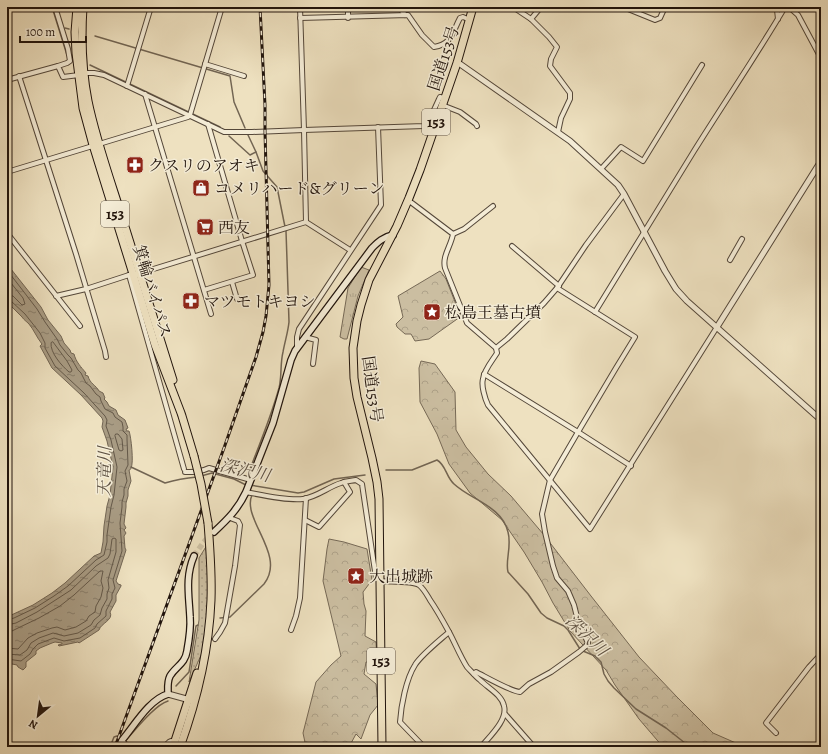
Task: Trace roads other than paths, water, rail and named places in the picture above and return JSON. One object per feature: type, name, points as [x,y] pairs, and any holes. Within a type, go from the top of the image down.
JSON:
[{"type":"highway","name":"箕輪バイパス","points":[[77,7],[75,32],[76,53],[88,101],[96,144],[134,274],[183,412],[182,416],[201,484],[208,523],[211,564],[209,627],[204,658],[180,747]]},
{"type":"highway","name":"箕輪バイパス","points":[[81,74],[83,7]]},
{"type":"highway","name":"国道153号","points":[[382,747],[380,520],[378,488],[354,378],[354,348],[357,321],[369,280],[393,235],[420,170],[457,63],[473,7]]},
{"type":"highway","name":"箕輪バイパス","points":[[172,744],[192,700]]},
{"type":"main road","points":[[214,532],[230,518],[247,491],[271,428],[291,360],[297,347],[372,248],[386,236],[393,235]]},
{"type":"main road","points":[[116,747],[141,716],[160,697],[168,694],[169,678],[183,662],[187,653],[190,632],[188,581],[194,556]]},
{"type":"street","points":[[7,80],[58,66],[70,61],[68,49],[55,7]]},
{"type":"street","points":[[128,84],[151,7]]},
{"type":"street","points":[[7,172],[188,117],[191,113],[222,8],[217,7]]},
{"type":"street","points":[[300,7],[306,222]]},
{"type":"street","points":[[348,7],[348,18]]},
{"type":"street","points":[[399,7],[405,15],[408,15],[422,36],[434,47],[449,41],[460,18],[462,17],[470,20]]},
{"type":"street","points":[[513,7],[531,19],[557,47],[550,66],[570,93],[570,99],[561,118],[558,132]]},
{"type":"street","points":[[531,19],[541,7]]},
{"type":"street","points":[[623,7],[655,20],[660,18],[665,7]]},
{"type":"street","points":[[774,7],[777,10],[778,19]]},
{"type":"street","points":[[595,312],[785,7]]},
{"type":"street","points":[[789,7],[798,15],[821,58]]},
{"type":"street","points":[[300,18],[348,18],[405,15]]},
{"type":"street","points":[[457,63],[503,93],[570,141],[618,185],[676,289],[687,301],[821,420]]},
{"type":"street","points":[[58,66],[63,77],[94,73],[128,84],[145,94],[191,113],[224,132],[426,125],[431,119],[440,98],[443,102],[460,112],[477,126]]},
{"type":"street","points":[[600,169],[621,147],[643,161],[702,66]]},
{"type":"street","points":[[204,67],[244,76]]},
{"type":"street","points":[[19,76],[46,159],[106,357]]},
{"type":"street","points":[[145,94],[211,314]]},
{"type":"street","points":[[204,290],[254,275],[242,241],[208,124]]},
{"type":"street","points":[[297,347],[299,329],[381,205],[378,127]]},
{"type":"street","points":[[453,234],[443,262],[445,268],[467,323],[496,348],[497,353],[482,380],[485,400],[590,529],[631,466],[821,161]]},
{"type":"street","points":[[496,348],[507,340],[558,287],[586,245],[624,194]]},
{"type":"street","points":[[408,201],[453,234]]},
{"type":"street","points":[[453,234],[464,229],[492,206]]},
{"type":"street","points":[[56,296],[86,289],[306,222],[350,250]]},
{"type":"street","points":[[7,233],[80,326]]},
{"type":"street","points":[[730,260],[742,239]]},
{"type":"street","points":[[474,674],[476,672],[516,692],[520,692],[529,684],[551,672],[579,652],[588,643],[578,622],[574,605],[568,591],[557,578],[542,514],[550,480],[635,337],[558,287],[512,246]]},
{"type":"street","points":[[134,274],[185,471],[195,472],[209,468],[250,482]]},
{"type":"street","points":[[232,282],[237,299]]},
{"type":"street","points":[[305,337],[316,340],[313,364]]},
{"type":"street","points":[[484,374],[631,466]]},
{"type":"street","points":[[247,491],[269,496],[294,499],[312,496],[342,482],[356,480],[362,484],[376,578],[380,581],[414,583],[419,585],[436,609],[467,666],[503,701],[505,714],[498,727],[481,747]]},
{"type":"street","points":[[304,520],[319,527],[350,492],[342,482]]},
{"type":"street","points":[[291,630],[300,598],[306,498]]},
{"type":"street","points":[[215,639],[225,623],[235,566],[240,524],[238,521],[230,518]]},
{"type":"street","points":[[424,747],[400,722],[400,712],[407,685],[415,664],[449,632]]},
{"type":"street","points":[[776,733],[766,723],[821,654]]},
{"type":"street","points":[[168,694],[192,700]]},
{"type":"street","points":[[505,714],[534,747]]},
{"type":"street","points":[[122,741],[129,747]]},
{"type":"street","points":[[164,747],[168,742],[172,744]]},
{"type":"water","points":[[7,264],[41,307],[48,320],[61,336],[71,353],[74,354],[77,362],[86,373],[85,375],[88,376],[90,381],[99,391],[103,393],[104,399],[109,406],[116,410],[118,415],[125,420],[128,428],[126,429],[130,434],[132,455],[132,465],[131,469],[129,470],[131,481],[128,490],[124,524],[126,528],[124,530],[126,533],[124,536],[126,550],[116,581],[121,586],[116,595],[116,601],[110,612],[111,615],[109,619],[99,630],[79,643],[59,646],[58,645],[62,643],[55,642],[40,648],[36,651],[36,654],[26,662],[26,667],[23,670],[17,665],[7,663],[7,617],[33,605],[52,593],[94,556],[101,553],[113,467],[102,427],[102,418],[81,395],[52,368],[40,346],[42,344],[31,326],[7,302]]},
{"type":"waterway","points":[[52,7],[67,55]]},
{"type":"waterway","points":[[65,28],[69,29]]},
{"type":"waterway","points":[[95,36],[230,76],[234,102],[245,128]]},
{"type":"waterway","points":[[90,65],[220,127]]},
{"type":"waterway","points":[[248,135],[256,152]]},
{"type":"waterway","points":[[229,136],[250,155],[256,152],[263,171],[277,187],[286,231],[289,322],[282,356],[280,384],[269,421],[248,474]]},
{"type":"waterway","name":"深沢川","points":[[386,470],[412,470],[437,460],[440,462],[454,484],[493,510],[505,523],[508,532],[508,572],[528,594],[541,613],[547,618],[564,626],[568,630],[580,649]]},
{"type":"waterway","name":"深沢川","points":[[131,467],[165,483],[197,477]]},
{"type":"waterway","name":"深沢川","points":[[201,476],[212,473],[234,479],[246,485]]},
{"type":"waterway","name":"深沢川","points":[[250,485],[298,493],[304,492],[334,479],[365,475]]},
{"type":"waterway","points":[[220,618],[230,617],[264,584],[270,573],[270,561],[267,549],[252,515],[250,505],[252,495]]},
{"type":"waterway","points":[[176,686],[189,672],[196,626],[198,625]]},
{"type":"waterway","name":"深沢川","points":[[583,651],[595,656],[601,662],[604,674],[608,681],[636,709],[666,728],[690,747]]},
{"type":"waterway","points":[[127,739],[152,712],[168,701]]},
{"type":"waterway","points":[[110,747],[114,737],[121,737]]},
{"type":"tunnel","points":[[194,556],[211,534]]},
{"type":"railway","points":[[115,747],[224,448],[256,357],[263,332],[269,285],[265,105],[260,7]]},
{"type":"place","name":"クスリのアオキ","points":[[135,165]]},
{"type":"place","name":"コメリハード&グリーン","points":[[201,188]]},
{"type":"place","name":"西友","points":[[205,227]]},
{"type":"place","name":"マツモトキヨシ","points":[[191,301]]},
{"type":"place","name":"松島王墓古墳","points":[[432,312]]},
{"type":"place","name":"大出城跡","points":[[356,576]]},
{"type":"water label","name":"天竜川","points":[[104,472]]}]
